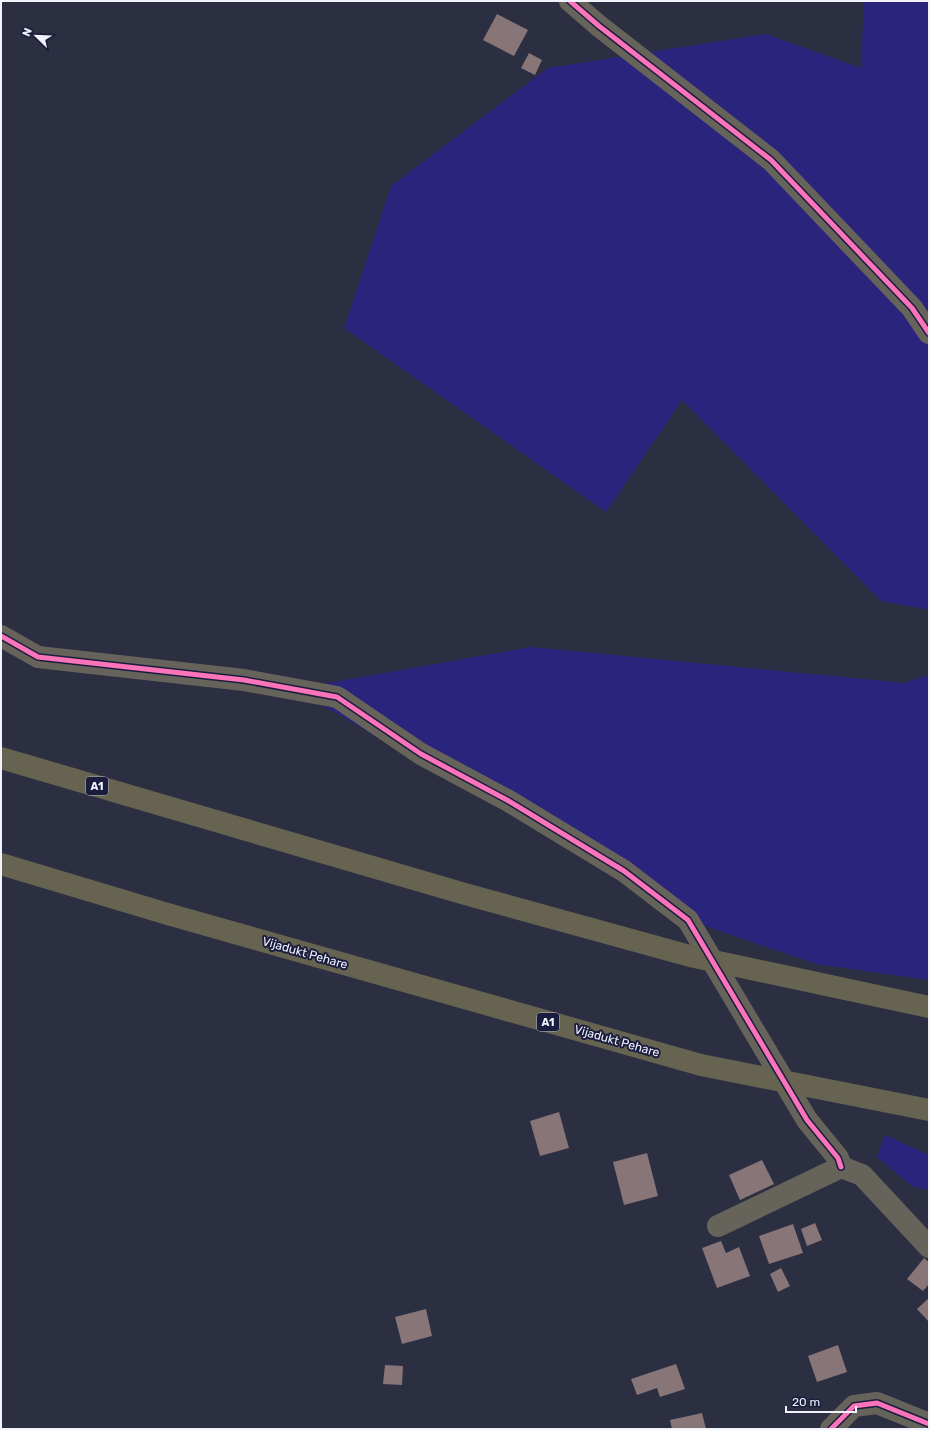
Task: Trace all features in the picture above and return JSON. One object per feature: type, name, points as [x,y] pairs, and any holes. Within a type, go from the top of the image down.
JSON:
[{"type":"highway","name":"A1","points":[[1,758],[465,894],[690,956],[929,1008]]},
{"type":"highway","name":"Vijadukt Pehare","points":[[1,864],[171,915],[701,1065],[929,1110]]},
{"type":"street","points":[[570,1],[599,26],[771,160],[912,308],[929,333]]},
{"type":"street","points":[[1,636],[38,657],[244,680],[337,697],[421,754],[507,800],[624,871],[688,920],[808,1120],[838,1158],[841,1166],[862,1175],[929,1247]]},
{"type":"street","points":[[718,1226],[841,1166]]},
{"type":"street","points":[[831,1429],[854,1406],[877,1403],[929,1424]]},
{"type":"shaded area","points":[[864,1],[929,1],[929,610],[881,601],[682,400],[606,512],[344,328],[391,186],[548,68],[766,34],[861,68]]},
{"type":"shaded area","points":[[531,647],[904,683],[929,675],[929,980],[816,964],[688,920],[650,894],[294,689]]},
{"type":"shaded area","points":[[885,1135],[929,1155],[929,1190],[912,1186],[877,1157]]},
{"type":"building","points":[[497,14],[528,30],[514,56],[483,40]]},
{"type":"building","points":[[529,53],[542,60],[535,75],[521,68]]},
{"type":"building","points":[[559,1112],[569,1148],[540,1156],[530,1121]]},
{"type":"building","points":[[647,1153],[658,1196],[624,1205],[613,1162]]},
{"type":"building","points":[[762,1160],[774,1184],[740,1200],[729,1175]]},
{"type":"building","points":[[815,1223],[822,1240],[807,1246],[801,1229]]},
{"type":"building","points":[[793,1224],[803,1253],[769,1264],[759,1236]]},
{"type":"building","points":[[721,1241],[726,1253],[739,1247],[750,1276],[717,1288],[702,1248]]},
{"type":"building","points":[[924,1258],[929,1262],[929,1284],[923,1291],[907,1279]]},
{"type":"building","points":[[781,1268],[790,1286],[778,1292],[770,1274]]},
{"type":"building","points":[[929,1298],[929,1322],[917,1309]]},
{"type":"building","points":[[426,1309],[432,1336],[402,1344],[395,1317]]},
{"type":"building","points":[[838,1345],[847,1372],[817,1382],[808,1356]]},
{"type":"building","points":[[676,1364],[685,1389],[660,1397],[657,1388],[637,1395],[631,1379]]},
{"type":"building","points":[[385,1365],[403,1366],[402,1385],[383,1384]]},
{"type":"building","points":[[702,1413],[706,1429],[672,1429],[670,1420]]},
{"type":"cycle path","points":[[570,1],[599,26],[771,160],[912,308],[929,333]]},
{"type":"cycle path","points":[[1,636],[38,657],[244,680],[337,697],[421,754],[507,800],[624,871],[688,920],[807,1120],[838,1158],[841,1167]]},
{"type":"cycle path","points":[[831,1429],[854,1406],[877,1403],[929,1424]]}]
